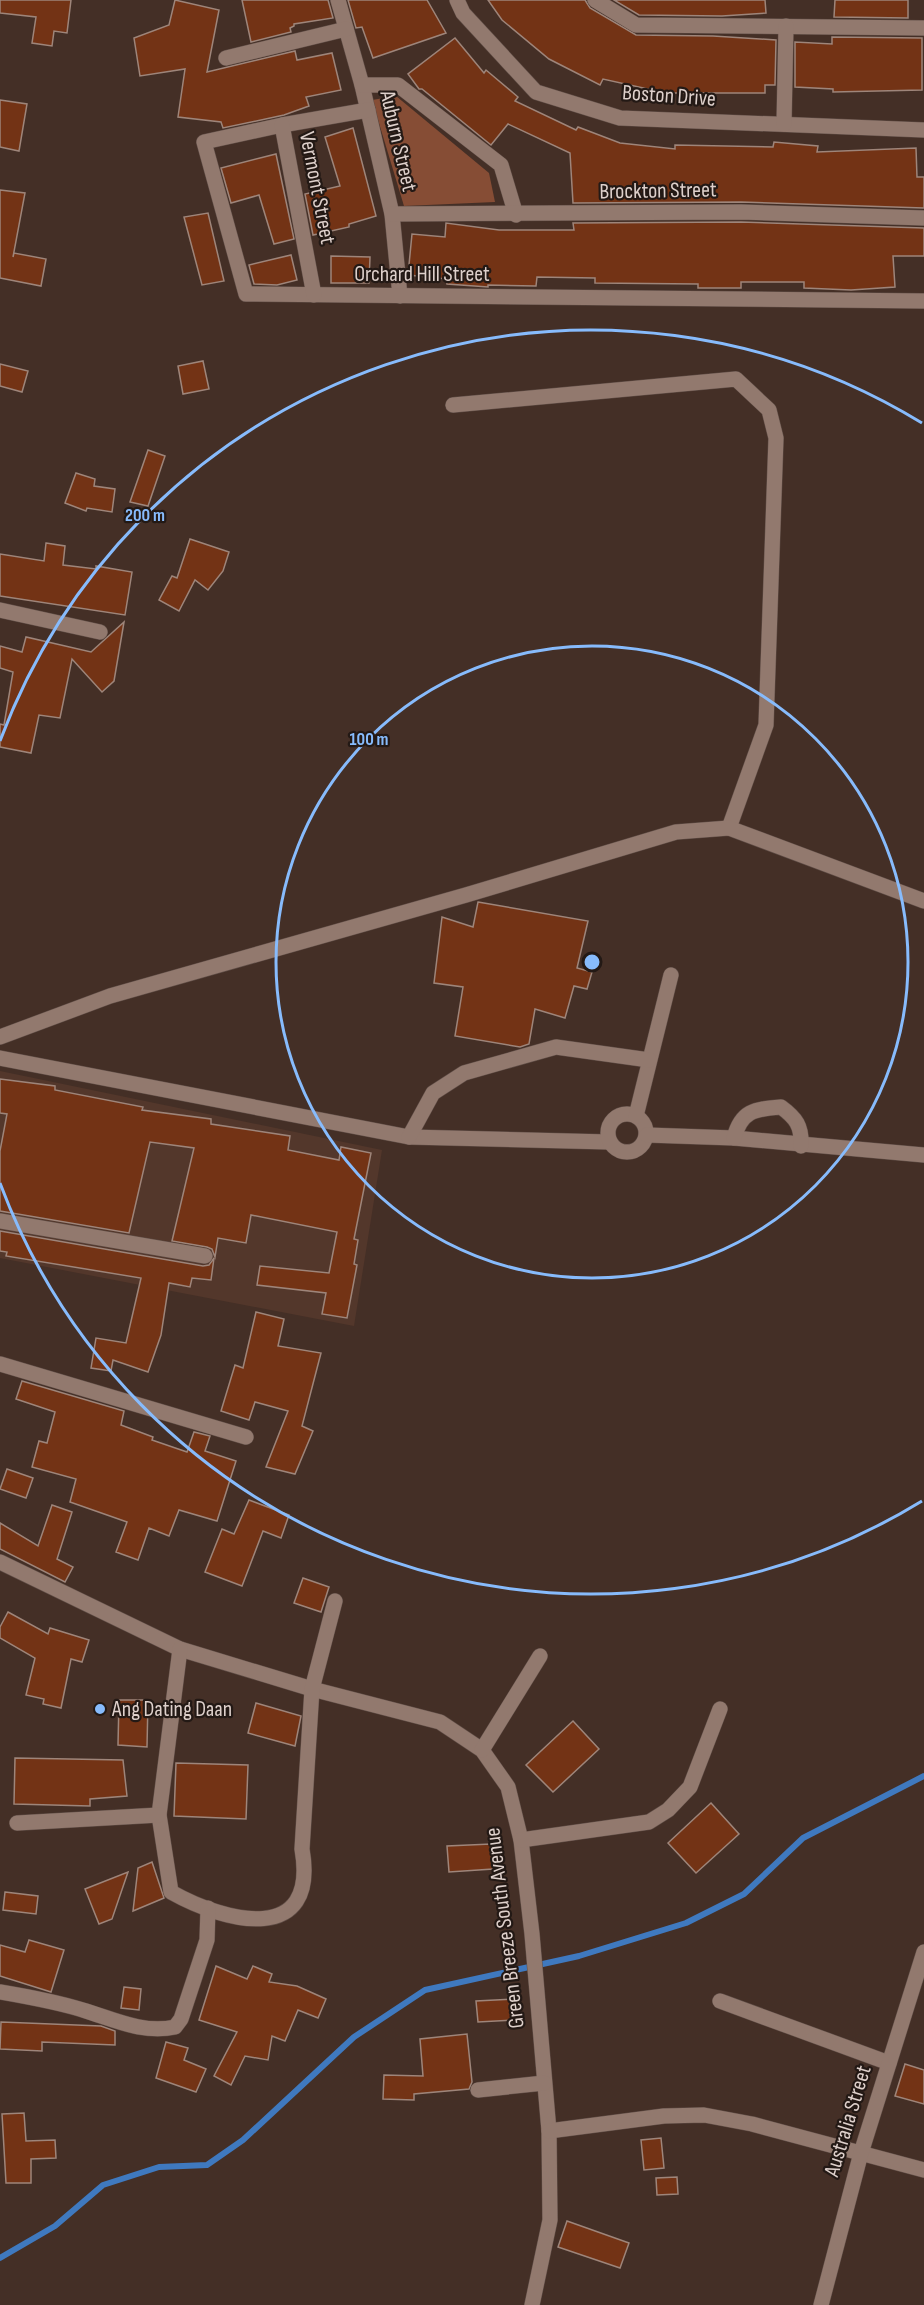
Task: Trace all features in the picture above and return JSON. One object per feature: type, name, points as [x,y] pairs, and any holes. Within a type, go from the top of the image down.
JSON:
[{"type":"street","name":"Auburn Street","points":[[338,0],[362,85],[392,214],[400,296]]},
{"type":"street","name":"Boston Drive","points":[[457,0],[463,13],[536,92],[620,118],[924,130]]},
{"type":"street","points":[[595,0],[636,25],[924,28]]},
{"type":"street","points":[[784,124],[786,26]]},
{"type":"street","points":[[226,58],[346,29]]},
{"type":"street","points":[[362,85],[398,85],[501,165],[516,215]]},
{"type":"street","name":"Orchard Hill Street","points":[[368,110],[204,142],[246,294],[924,301]]},
{"type":"street","name":"Vermont Street","points":[[282,125],[314,295]]},
{"type":"street","name":"Brockton Street","points":[[392,214],[741,212],[924,218]]},
{"type":"street","points":[[453,405],[736,379],[769,410],[777,438],[766,725],[729,828]]},
{"type":"street","points":[[0,610],[100,632]]},
{"type":"street","points":[[0,1037],[110,996],[466,896],[676,832],[729,828],[924,901]]},
{"type":"street","points":[[636,1116],[671,975]]},
{"type":"street","points":[[409,1137],[433,1093],[464,1073],[556,1047],[650,1060]]},
{"type":"street","points":[[0,1058],[409,1137],[609,1142],[622,1152],[631,1153],[644,1143],[647,1135],[644,1124],[636,1116],[629,1114],[615,1118],[609,1125],[609,1142]]},
{"type":"street","points":[[734,1138],[738,1122],[748,1113],[781,1107],[797,1118],[802,1135],[801,1146]]},
{"type":"street","points":[[647,1135],[734,1138],[801,1146],[924,1155]]},
{"type":"street","points":[[0,1221],[205,1256]]},
{"type":"street","points":[[0,1364],[246,1437]]},
{"type":"street","name":"Green Breeze South Avenue","points":[[0,1562],[127,1625],[180,1648],[312,1689],[440,1722],[482,1750],[508,1787],[521,1840],[532,1934],[549,2131],[550,2220],[532,2305]]},
{"type":"street","points":[[180,1648],[159,1815],[171,1892],[208,1908],[262,1921],[284,1914],[297,1902],[303,1890],[306,1871],[302,1849],[312,1689],[335,1601]]},
{"type":"street","points":[[482,1750],[540,1656]]},
{"type":"street","points":[[521,1840],[649,1822],[668,1809],[690,1788],[720,1709]]},
{"type":"street","points":[[17,1823],[159,1815]]},
{"type":"street","points":[[0,1992],[85,2011],[131,2027],[165,2030],[175,2027],[181,2019],[207,1940],[208,1908]]},
{"type":"street","name":"Australia Street","points":[[821,2305],[861,2153],[924,1952]]},
{"type":"street","points":[[720,2001],[889,2063]]},
{"type":"street","points":[[478,2090],[544,2083]]},
{"type":"street","points":[[549,2131],[664,2116],[704,2115],[752,2124],[924,2170]]},
{"type":"shaded area","points":[[396,96],[489,173],[495,202],[404,206],[372,100]]},
{"type":"shaded area","points":[[0,1071],[382,1150],[354,1326],[0,1258]]},
{"type":"building","points":[[0,0],[71,0],[67,33],[54,31],[52,46],[32,43],[36,17],[0,13]]},
{"type":"building","points":[[175,0],[219,10],[207,72],[295,51],[297,60],[332,53],[341,90],[306,97],[309,106],[284,115],[223,128],[221,122],[178,117],[185,69],[140,76],[134,38],[169,25]]},
{"type":"building","points":[[242,0],[328,0],[333,18],[294,24],[290,28],[291,32],[251,42]]},
{"type":"building","points":[[348,0],[427,0],[446,33],[373,58],[362,27],[356,28]]},
{"type":"building","points":[[488,0],[585,0],[590,8],[636,35],[776,40],[775,85],[765,85],[765,93],[666,93],[603,79],[600,85],[549,59],[502,20]]},
{"type":"building","points":[[614,0],[765,0],[766,13],[722,16],[639,15]]},
{"type":"building","points":[[835,0],[908,0],[908,18],[834,17]]},
{"type":"building","points":[[832,37],[922,38],[922,90],[833,92],[833,89],[795,87],[795,42],[832,44]]},
{"type":"building","points":[[455,38],[484,73],[486,70],[518,97],[515,101],[576,130],[578,127],[620,143],[675,149],[675,145],[773,147],[774,142],[818,146],[817,152],[916,148],[917,177],[924,177],[924,208],[741,202],[573,203],[570,153],[508,124],[491,145],[422,89],[419,89],[408,74]]},
{"type":"building","points":[[0,100],[27,104],[19,151],[0,147]]},
{"type":"building","points":[[353,128],[376,216],[349,224],[349,227],[313,235],[305,194],[340,186],[325,137]]},
{"type":"building","points":[[276,154],[294,239],[274,244],[259,195],[231,203],[221,168]]},
{"type":"building","points":[[0,190],[25,193],[13,257],[14,253],[46,259],[41,286],[0,278]]},
{"type":"building","points":[[208,213],[224,281],[202,285],[184,217]]},
{"type":"building","points":[[741,222],[924,228],[924,256],[893,256],[895,287],[851,290],[804,288],[804,282],[741,282],[741,288],[698,288],[698,284],[595,283],[595,278],[537,277],[536,286],[488,285],[488,287],[447,284],[447,279],[408,275],[412,234],[445,237],[446,223],[499,230],[574,230],[573,223]]},
{"type":"building","points":[[291,255],[297,280],[277,285],[254,284],[249,265]]},
{"type":"building","points":[[331,256],[370,257],[369,283],[331,283]]},
{"type":"building","points":[[203,361],[209,389],[183,394],[178,366]]},
{"type":"building","points":[[0,364],[28,371],[22,392],[0,386]]},
{"type":"building","points":[[148,450],[165,456],[148,506],[130,502]]},
{"type":"building","points":[[76,473],[95,479],[94,486],[115,489],[112,512],[87,508],[86,511],[65,503]]},
{"type":"building","points":[[190,539],[229,552],[223,571],[208,590],[195,580],[179,611],[159,600],[172,576],[177,578]]},
{"type":"building","points":[[46,543],[65,546],[63,565],[96,569],[96,566],[132,572],[125,615],[0,596],[0,554],[44,561]]},
{"type":"building","points":[[124,622],[114,681],[102,692],[72,659],[60,718],[39,715],[31,753],[0,747],[0,724],[4,725],[13,672],[0,668],[0,646],[22,652],[26,637],[91,652]]},
{"type":"building","points":[[478,902],[588,921],[577,968],[592,972],[587,989],[574,986],[565,1018],[535,1009],[529,1044],[520,1047],[455,1036],[463,987],[434,983],[442,917],[473,927]]},
{"type":"building","points":[[0,1079],[55,1086],[55,1090],[143,1107],[142,1110],[211,1119],[211,1124],[290,1136],[288,1150],[339,1160],[341,1147],[371,1153],[354,1239],[358,1240],[354,1264],[357,1265],[347,1318],[322,1314],[326,1293],[257,1285],[260,1266],[329,1273],[337,1232],[251,1215],[246,1243],[218,1238],[215,1257],[212,1249],[207,1247],[172,1241],[194,1148],[150,1142],[129,1233],[0,1211],[0,1151],[7,1114],[0,1113]]},
{"type":"building","points":[[0,1231],[203,1266],[209,1265],[214,1258],[211,1280],[192,1278],[190,1287],[169,1283],[161,1335],[148,1372],[113,1360],[111,1371],[91,1368],[96,1338],[126,1343],[141,1278],[6,1256],[7,1252],[0,1251]]},
{"type":"building","points":[[256,1312],[284,1319],[278,1346],[321,1353],[302,1426],[313,1431],[295,1474],[266,1467],[288,1411],[255,1402],[249,1420],[221,1411],[235,1365],[243,1368]]},
{"type":"building","points":[[22,1381],[124,1411],[121,1425],[153,1437],[152,1440],[187,1452],[194,1432],[210,1436],[205,1451],[236,1461],[217,1521],[179,1510],[169,1536],[149,1528],[138,1560],[116,1552],[127,1522],[70,1502],[76,1479],[32,1467],[39,1441],[47,1443],[55,1412],[16,1399]]},
{"type":"building","points":[[7,1469],[33,1478],[26,1498],[0,1489]]},
{"type":"building","points":[[249,1500],[289,1515],[281,1538],[263,1531],[242,1586],[205,1572],[222,1529],[234,1534]]},
{"type":"building","points":[[52,1505],[72,1512],[57,1559],[73,1567],[65,1582],[0,1549],[0,1523],[38,1546]]},
{"type":"building","points":[[303,1578],[329,1587],[321,1612],[294,1603]]},
{"type":"building","points":[[8,1612],[48,1634],[50,1628],[89,1640],[82,1662],[71,1659],[61,1708],[43,1704],[44,1699],[26,1695],[35,1658],[0,1638],[0,1627]]},
{"type":"building","points":[[119,1700],[148,1700],[147,1747],[118,1745]]},
{"type":"building","points":[[256,1703],[301,1716],[295,1746],[248,1733]]},
{"type":"building","points":[[573,1721],[599,1749],[553,1792],[526,1765]]},
{"type":"building","points":[[15,1758],[123,1760],[127,1796],[90,1799],[90,1806],[14,1804]]},
{"type":"building","points":[[176,1763],[248,1765],[246,1819],[174,1816]]},
{"type":"building","points":[[711,1803],[739,1834],[696,1873],[668,1843]]},
{"type":"building","points":[[491,1844],[493,1869],[449,1872],[447,1846]]},
{"type":"building","points":[[152,1862],[164,1898],[133,1911],[138,1868]]},
{"type":"building","points":[[128,1872],[112,1919],[99,1924],[85,1889]]},
{"type":"building","points":[[5,1892],[38,1896],[36,1914],[3,1910]]},
{"type":"building","points":[[29,1940],[64,1950],[51,1992],[0,1976],[0,1945],[25,1952]]},
{"type":"building","points":[[216,1966],[247,1979],[253,1966],[272,1974],[269,1982],[297,1986],[326,1999],[318,2018],[298,2010],[285,2041],[272,2036],[268,2060],[245,2056],[231,2085],[214,2076],[237,2032],[199,2020]]},
{"type":"building","points":[[124,1987],[141,1989],[139,2010],[121,2008]]},
{"type":"building","points":[[515,1999],[516,2020],[478,2022],[476,2001]]},
{"type":"building","points":[[1,2022],[101,2026],[115,2031],[115,2045],[42,2042],[42,2051],[0,2049]]},
{"type":"building","points":[[467,2034],[472,2082],[469,2089],[414,2094],[414,2100],[383,2099],[384,2075],[423,2076],[420,2039]]},
{"type":"building","points":[[166,2042],[188,2048],[184,2060],[206,2069],[196,2092],[156,2078]]},
{"type":"building","points":[[905,2064],[924,2070],[924,2104],[895,2096]]},
{"type":"building","points":[[24,2113],[26,2141],[55,2140],[56,2158],[31,2159],[31,2183],[6,2183],[2,2114]]},
{"type":"building","points":[[661,2138],[664,2168],[644,2170],[641,2140]]},
{"type":"building","points":[[677,2177],[678,2194],[657,2195],[656,2178]]},
{"type":"building","points":[[567,2221],[629,2243],[620,2268],[558,2247]]},
{"type":"waterway","points":[[0,2258],[55,2226],[103,2185],[159,2167],[207,2165],[243,2140],[354,2037],[425,1990],[579,1956],[686,1923],[744,1894],[803,1838],[924,1776]]},
{"type":"place","name":"Ang Dating Daan","points":[[100,1709]]}]
